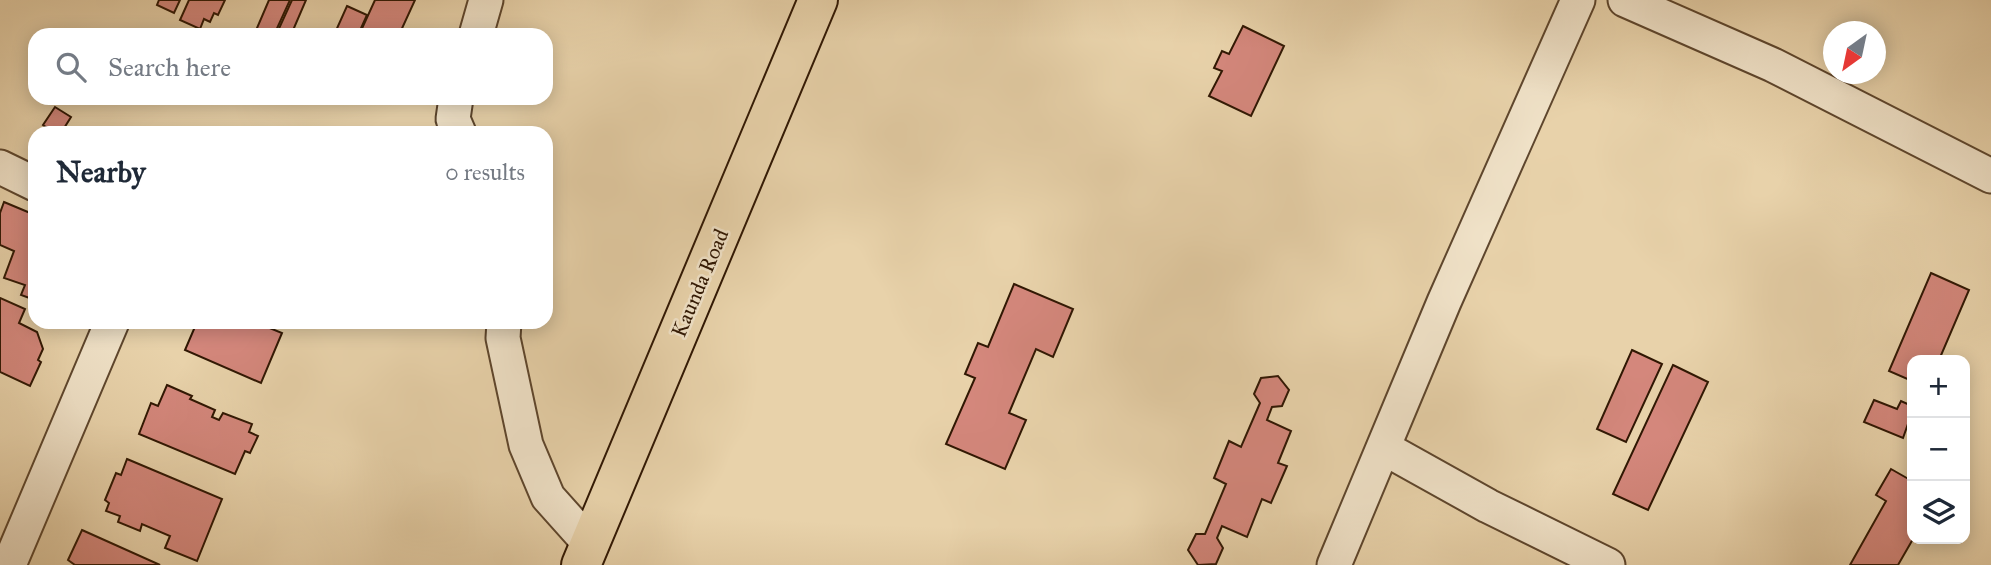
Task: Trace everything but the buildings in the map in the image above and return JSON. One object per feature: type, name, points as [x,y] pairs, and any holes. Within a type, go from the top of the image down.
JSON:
[{"type":"main road","name":"Kaunda Road","points":[[586,555],[818,0]]},
{"type":"street","points":[[478,28],[485,0]]},
{"type":"street","points":[[1334,565],[1444,302],[1578,0]]},
{"type":"street","points":[[1625,0],[1773,65],[1991,176]]},
{"type":"street","points":[[455,105],[453,119],[456,126]]},
{"type":"street","points":[[0,167],[28,181]]},
{"type":"street","points":[[9,565],[109,329]]},
{"type":"street","points":[[504,329],[503,338],[526,445],[548,498],[586,555]]},
{"type":"street","points":[[1384,448],[1488,506],[1608,565]]}]
